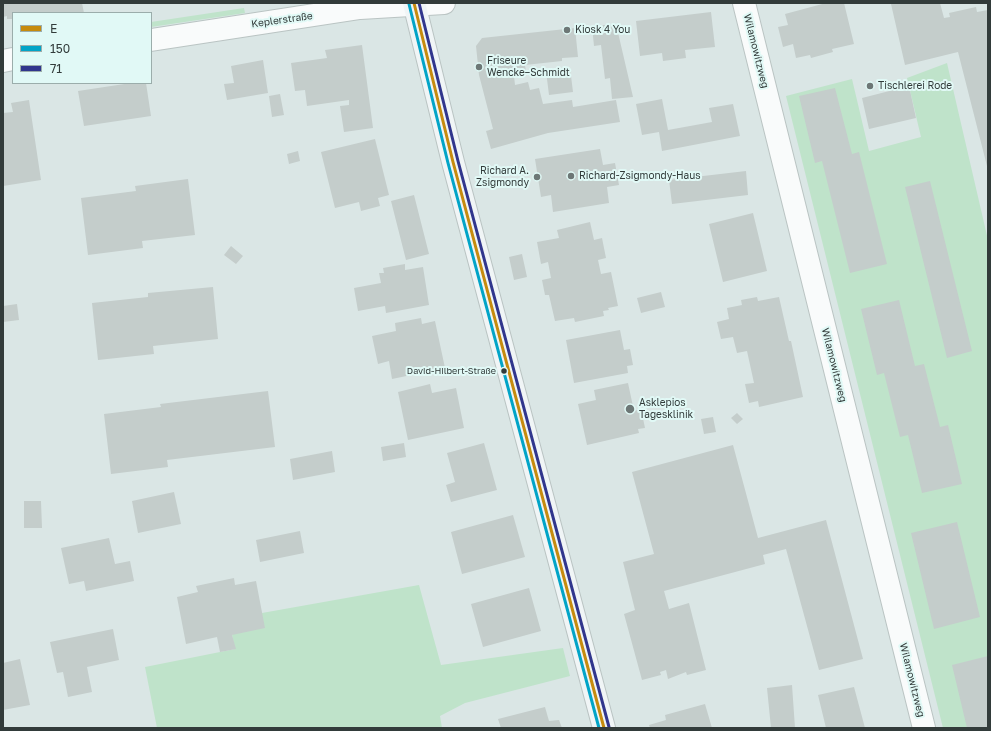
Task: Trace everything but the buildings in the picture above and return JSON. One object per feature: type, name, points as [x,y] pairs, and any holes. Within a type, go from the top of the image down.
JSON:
[{"type":"street","points":[[444,3],[414,4],[453,162],[604,728]]},
{"type":"street","name":"Wilamowitzweg","points":[[744,3],[924,728]]},
{"type":"street","name":"Keplerstraße","points":[[152,40],[360,8],[414,4]]},
{"type":"green space","points":[[244,8],[245,13],[152,27],[152,22]]},
{"type":"green space","points":[[947,63],[988,240],[988,728],[943,728],[786,96],[852,79],[869,151],[921,137],[907,78]]},
{"type":"green space","points":[[419,585],[441,665],[563,648],[570,676],[465,703],[440,716],[442,728],[157,728],[145,667],[235,649],[232,635],[262,613]]},
{"type":"transit line","name":"E","points":[[414,3],[453,162],[604,728]]},
{"type":"transit line","name":"71","points":[[419,3],[458,161],[609,727]]},
{"type":"transit line","name":"150","points":[[409,4],[448,163],[599,728]]},
{"type":"place","name":"Kiosk 4 You","points":[[567,30]]},
{"type":"place","name":"Friseure Wencke–Schmidt","points":[[479,67]]},
{"type":"place","name":"Tischlerei Rode","points":[[870,86]]},
{"type":"place","name":"Richard-Zsigmondy-Haus","points":[[571,176]]},
{"type":"place","name":"Richard A. Zsigmondy","points":[[537,177]]},
{"type":"place","name":"David-Hilbert-Straße","points":[[504,371]]},
{"type":"place","name":"Asklepios Tagesklinik","points":[[630,409]]}]
